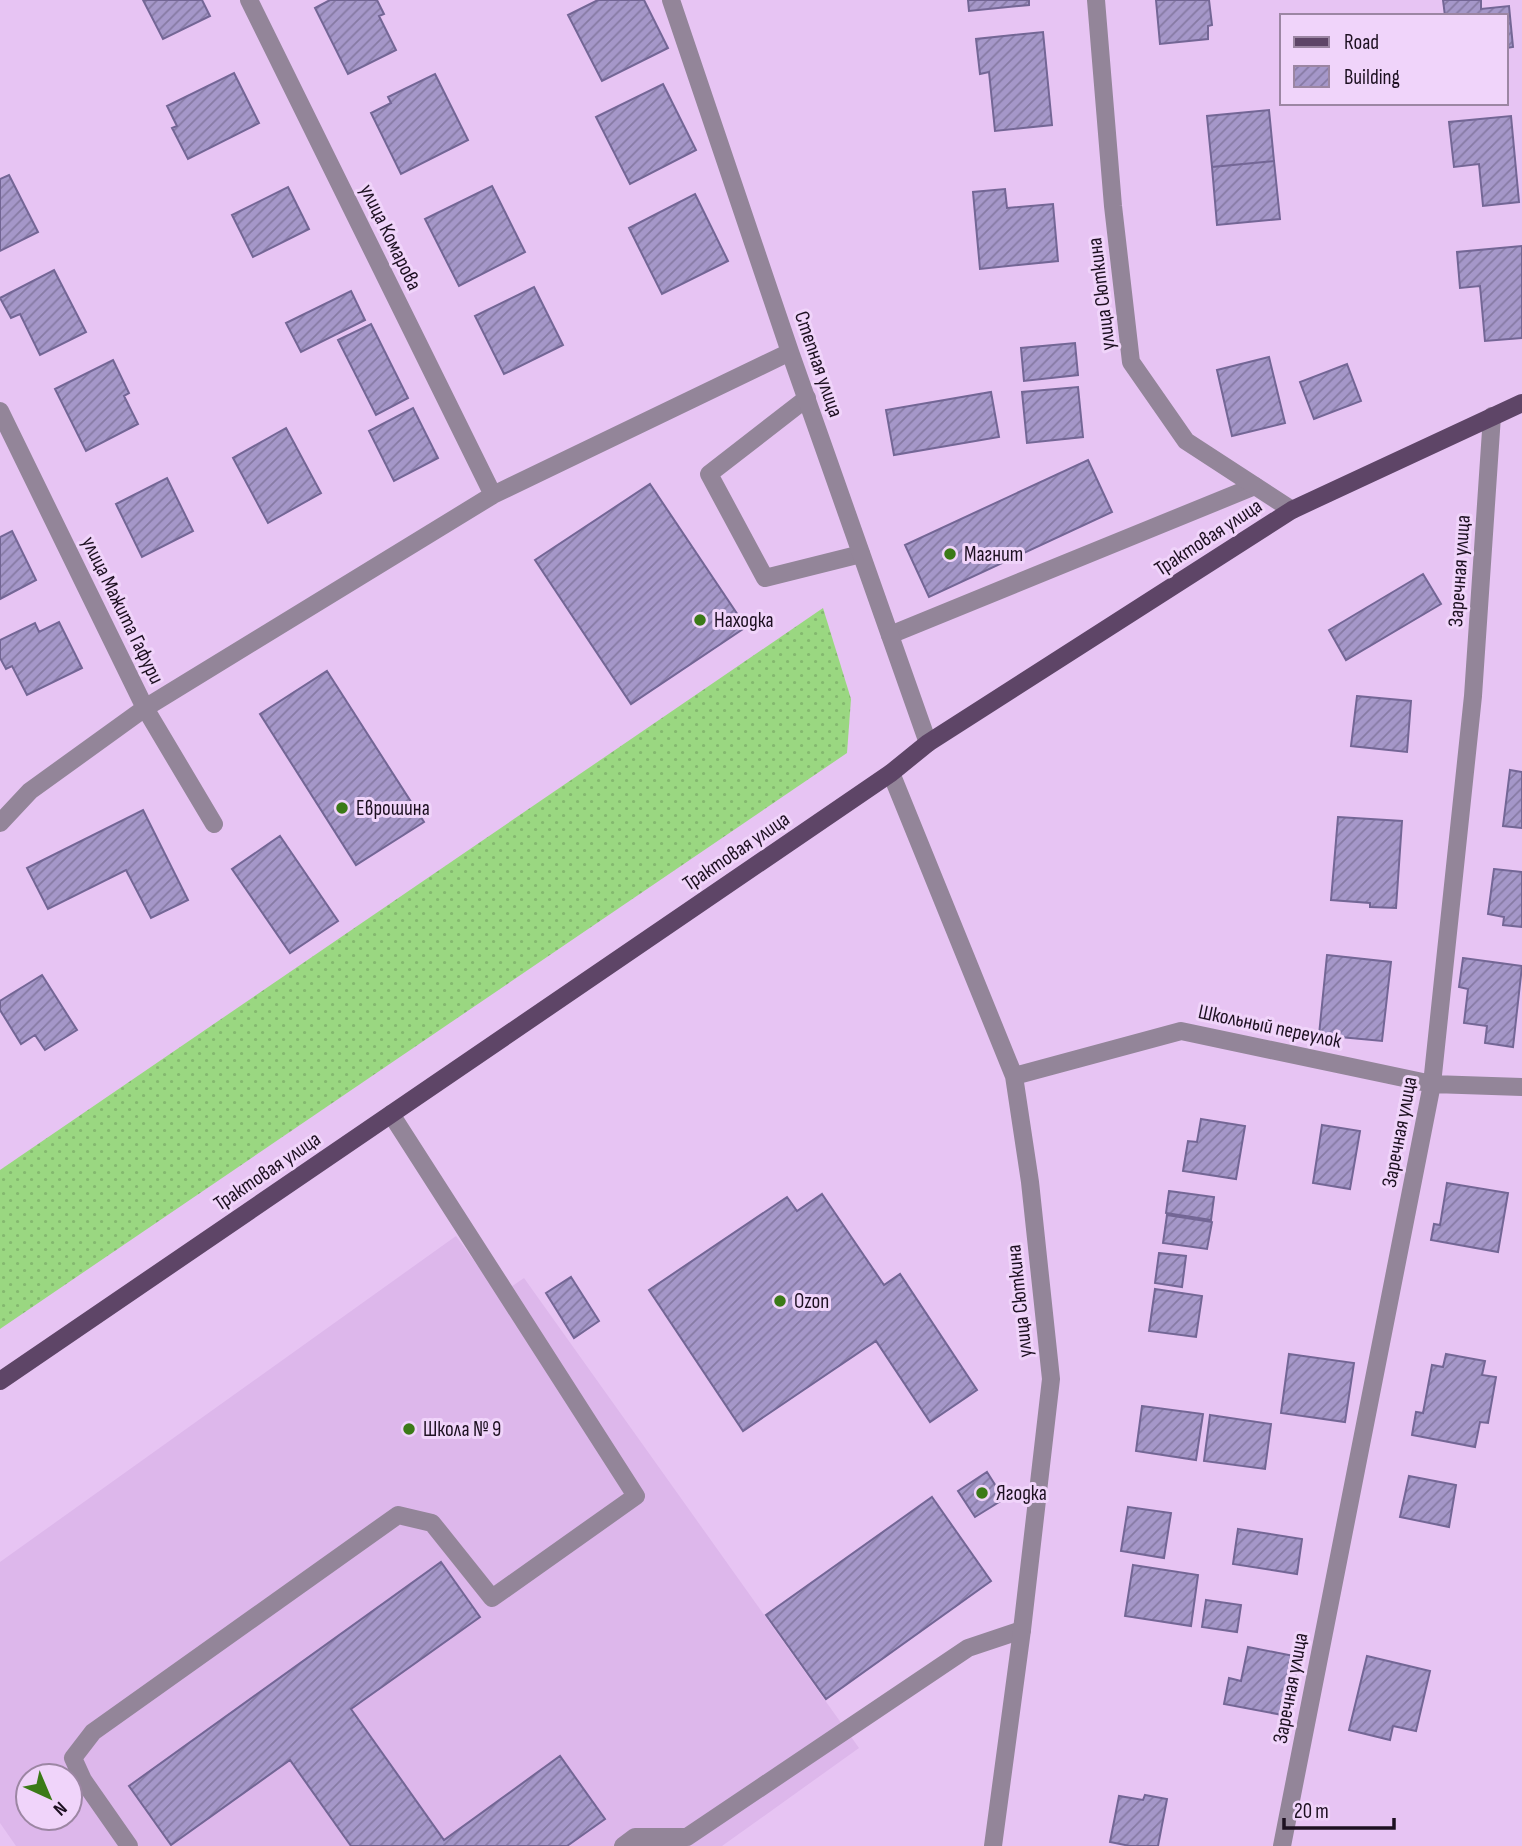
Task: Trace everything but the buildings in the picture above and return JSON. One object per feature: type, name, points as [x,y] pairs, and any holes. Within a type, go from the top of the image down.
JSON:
[{"type":"main road","name":"Трактовая улица","points":[[0,1381],[891,773],[928,743],[1292,510],[1522,403]]},
{"type":"street","name":"улица Комарова","points":[[249,0],[493,495]]},
{"type":"street","name":"Степная улица","points":[[671,0],[790,352],[928,743]]},
{"type":"street","name":"улица Сюткина","points":[[1096,0],[1113,206],[1131,362],[1186,441],[1292,510]]},
{"type":"street","points":[[0,823],[30,791],[145,708],[493,495],[790,352]]},
{"type":"street","points":[[807,398],[709,474],[765,578],[862,554]]},
{"type":"street","name":"улица Мажита Гафури","points":[[0,411],[145,708],[214,824]]},
{"type":"street","name":"Заречная улица","points":[[1282,1846],[1433,1083],[1473,696],[1492,416]]},
{"type":"street","points":[[890,635],[1255,486]]},
{"type":"street","name":"улица Сюткина","points":[[891,773],[1014,1076],[1030,1182],[1051,1379],[1022,1630],[993,1846]]},
{"type":"street","name":"Школьный переулок","points":[[1014,1076],[1181,1031],[1433,1083],[1522,1087]]},
{"type":"street","points":[[129,1846],[83,1780],[72,1758],[93,1732],[398,1515],[432,1523],[492,1598],[636,1496],[391,1114]]},
{"type":"street","points":[[623,1846],[635,1837],[687,1838],[968,1648],[1022,1630]]},
{"type":"shaded area","name":"Школа № 9","points":[[456,1236],[499,1295],[524,1278],[859,1748],[722,1846],[16,1846],[0,1823],[0,1562]]},
{"type":"green space","points":[[823,608],[851,699],[847,753],[0,1329],[0,1170]]},
{"type":"place","name":"Магнит","points":[[950,554]]},
{"type":"place","name":"Находка","points":[[700,620]]},
{"type":"place","name":"Еврошина","points":[[342,808]]},
{"type":"place","name":"Ozon","points":[[780,1301]]},
{"type":"place","name":"Школа № 9","points":[[409,1429]]},
{"type":"place","name":"Ягодка","points":[[982,1493]]}]
